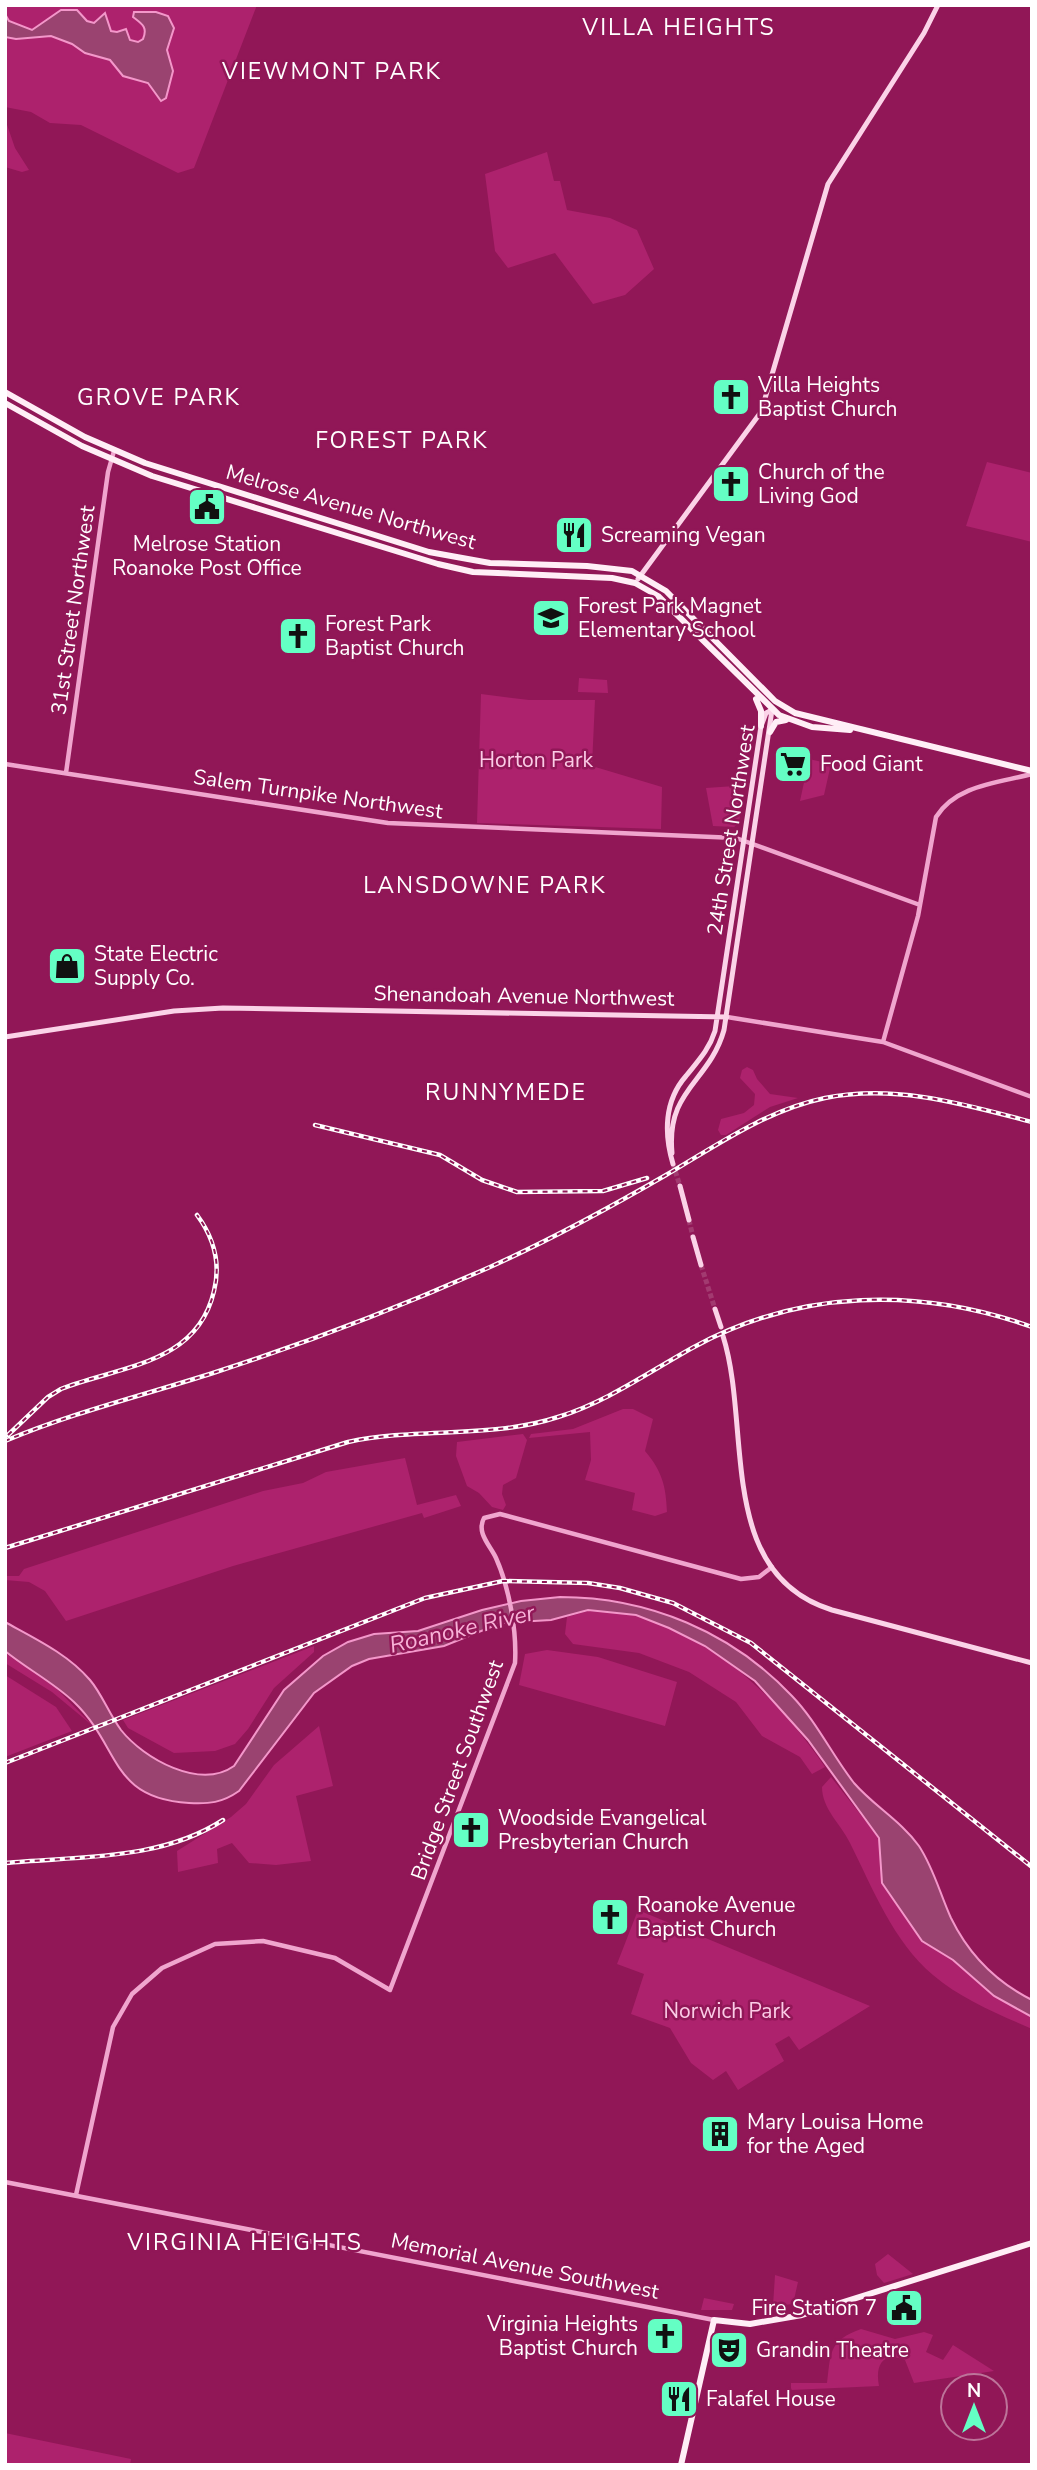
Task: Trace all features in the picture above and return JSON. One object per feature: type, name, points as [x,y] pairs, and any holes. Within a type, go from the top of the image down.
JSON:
[{"type":"main road","points":[[635,583],[761,412],[828,184],[938,5]]},
{"type":"main road","name":"Melrose Avenue Northwest","points":[[5,392],[114,451],[166,471],[451,557],[490,563],[610,567],[641,575],[666,591],[785,708],[816,719],[1032,773]]},
{"type":"main road","name":"Melrose Avenue Northwest","points":[[5,403],[111,459],[165,480],[454,568],[489,573],[612,578],[635,583],[659,596],[772,710],[791,721],[819,729],[859,730]]},
{"type":"main road","points":[[730,669],[733,677],[759,704],[761,726]]},
{"type":"main road","points":[[766,692],[772,710],[781,710],[806,721],[816,719]]},
{"type":"main road","name":"24th Street Northwest","points":[[772,710],[727,1017],[717,1051],[685,1091],[675,1112],[671,1138],[673,1164],[666,1131],[673,1097],[709,1046],[718,1016],[761,726],[766,713],[772,710]]},
{"type":"main road","points":[[770,732],[776,722],[791,721]]},
{"type":"main road","name":"Shenandoah Avenue Northwest","points":[[5,1037],[223,1007],[727,1017]]},
{"type":"main road","points":[[680,1186],[689,1220]]},
{"type":"main road","points":[[693,1237],[701,1265]]},
{"type":"main road","points":[[715,1309],[721,1327]]},
{"type":"main road","points":[[723,1336],[734,1373],[746,1503],[755,1534],[772,1567],[793,1594],[815,1605],[1032,1663]]},
{"type":"main road","name":"Memorial Avenue Southwest","points":[[714,2320],[750,2324],[802,2315],[1032,2243]]},
{"type":"main road","points":[[681,2465],[714,2320]]},
{"type":"street","name":"31st Street Northwest","points":[[66,773],[114,451]]},
{"type":"street","name":"Salem Turnpike Northwest","points":[[5,764],[388,823],[746,840],[920,905]]},
{"type":"street","points":[[883,1042],[920,905],[936,817],[950,800],[972,790],[1032,773]]},
{"type":"street","name":"Shenandoah Avenue Northwest","points":[[727,1017],[883,1042],[1032,1097]]},
{"type":"street","name":"Bridge Street Southwest","points":[[76,2195],[117,2017],[132,1994],[162,1968],[196,1950],[227,1942],[263,1941],[311,1951],[353,1966],[390,1990],[512,1672],[516,1649],[513,1630],[497,1560],[482,1531],[484,1518],[500,1514],[741,1579],[759,1577],[772,1567]]},
{"type":"street","name":"Memorial Avenue Southwest","points":[[5,2182],[714,2320]]},
{"type":"green space","points":[[5,5],[257,5],[194,168],[178,173],[81,125],[50,123],[31,112],[5,107]]},
{"type":"green space","points":[[5,119],[15,148],[29,170],[22,172],[5,167]]},
{"type":"green space","points":[[547,152],[554,181],[560,181],[567,210],[610,218],[637,230],[654,269],[625,295],[593,304],[555,253],[508,268],[495,251],[485,174]]},
{"type":"green space","points":[[987,462],[1032,473],[1032,542],[966,526]]},
{"type":"green space","points":[[579,678],[607,680],[608,693],[578,692]]},
{"type":"green space","name":"Horton Park","points":[[481,694],[529,700],[595,700],[592,766],[662,787],[661,829],[477,823]]},
{"type":"green space","points":[[809,759],[831,764],[824,795],[800,801]]},
{"type":"green space","points":[[735,786],[741,810],[739,823],[734,827],[713,826],[706,788]]},
{"type":"green space","points":[[747,1067],[753,1070],[770,1094],[798,1098],[770,1107],[726,1135],[721,1135],[718,1130],[721,1119],[744,1113],[754,1105],[755,1094],[740,1078],[742,1070]]},
{"type":"green space","points":[[623,1409],[633,1409],[653,1419],[645,1451],[662,1479],[667,1512],[655,1516],[632,1510],[635,1493],[585,1480],[591,1460],[590,1432],[529,1438],[531,1434],[573,1429]]},
{"type":"green space","points":[[523,1434],[527,1440],[516,1478],[503,1485],[502,1494],[506,1505],[503,1510],[492,1507],[479,1493],[467,1486],[456,1456],[457,1442]]},
{"type":"green space","points":[[405,1458],[417,1505],[456,1495],[461,1506],[424,1518],[422,1513],[233,1566],[66,1621],[45,1591],[29,1582],[5,1580],[7,1576],[19,1576],[24,1569],[263,1491],[303,1483],[326,1472]]},
{"type":"green space","points":[[588,1611],[630,1615],[666,1626],[720,1656],[767,1696],[825,1767],[812,1774],[800,1757],[762,1736],[736,1702],[689,1672],[639,1653],[573,1644],[565,1634],[567,1617]]},
{"type":"green space","points":[[314,1646],[314,1652],[274,1688],[235,1744],[215,1751],[174,1753],[128,1728],[123,1720]]},
{"type":"green space","points":[[547,1650],[598,1657],[677,1682],[665,1726],[519,1685],[525,1654]]},
{"type":"green space","points":[[5,1653],[56,1688],[93,1726],[52,1692],[5,1663]]},
{"type":"green space","points":[[5,1675],[56,1707],[72,1731],[5,1757]]},
{"type":"green space","points":[[319,1726],[333,1786],[296,1796],[311,1861],[276,1865],[249,1863],[232,1843],[217,1849],[218,1863],[178,1872],[177,1851],[231,1817],[246,1804],[274,1765]]},
{"type":"green space","points":[[831,1777],[879,1838],[882,1883],[922,1941],[953,1960],[994,1996],[1032,2017],[1032,2029],[956,1991],[933,1975],[906,1946],[885,1913],[850,1843],[828,1809],[822,1787]]},
{"type":"green space","name":"Norwich Park","points":[[638,1910],[870,2006],[799,2050],[789,2036],[775,2044],[784,2061],[738,2090],[726,2071],[713,2080],[691,2063],[670,2028],[631,2014],[644,1974],[617,1964]]},
{"type":"green space","points":[[888,2254],[913,2274],[884,2283],[877,2275],[875,2264]]},
{"type":"green space","points":[[775,2275],[798,2282],[793,2304],[773,2306]]},
{"type":"green space","points":[[704,2298],[734,2304],[732,2310],[701,2310]]},
{"type":"green space","points":[[861,2329],[895,2339],[924,2332],[933,2335],[926,2352],[943,2360],[953,2345],[994,2371],[939,2372],[939,2379],[914,2383],[905,2360],[891,2357],[879,2367],[879,2386],[791,2390],[791,2383],[827,2383],[833,2349],[842,2338]]},
{"type":"green space","points":[[5,2433],[131,2459],[130,2465],[5,2465]]},
{"type":"water","points":[[61,10],[77,10],[87,21],[94,23],[105,13],[111,31],[126,29],[130,40],[138,42],[143,39],[145,31],[133,17],[134,12],[156,12],[168,16],[174,28],[167,50],[173,71],[166,98],[161,101],[148,83],[123,76],[110,60],[85,53],[72,44],[51,36],[16,39],[5,37],[5,14],[9,21],[32,30]]},
{"type":"water","name":"Roanoke River","points":[[560,1597],[625,1603],[656,1611],[715,1637],[768,1673],[801,1706],[854,1783],[919,1846],[951,1918],[966,1944],[995,1976],[1032,2000],[1032,2017],[994,1996],[953,1960],[922,1941],[882,1883],[879,1838],[808,1740],[755,1681],[705,1646],[636,1615],[588,1610],[551,1620],[501,1623],[444,1646],[369,1659],[352,1666],[314,1693],[239,1791],[215,1802],[203,1803],[163,1799],[130,1781],[89,1719],[74,1702],[5,1651],[5,1622],[72,1662],[94,1686],[121,1730],[144,1751],[173,1768],[205,1775],[220,1773],[234,1766],[284,1690],[323,1656],[348,1642],[374,1634],[418,1631],[482,1610],[521,1601]]},
{"type":"tunnel","points":[[673,1164],[680,1186]]},
{"type":"tunnel","points":[[689,1220],[693,1237]]},
{"type":"tunnel","points":[[701,1265],[715,1309]]},
{"type":"railway","points":[[5,1441],[83,1412],[285,1349],[456,1282],[579,1223],[743,1130],[804,1104],[851,1094],[904,1095],[955,1103],[1032,1122]]},
{"type":"railway","points":[[315,1125],[440,1155],[482,1180],[517,1192],[603,1191],[647,1178]]},
{"type":"railway","points":[[8,1435],[48,1397],[61,1389],[153,1359],[191,1334],[205,1316],[214,1291],[217,1271],[212,1242],[197,1215]]},
{"type":"railway","points":[[5,1548],[348,1442],[400,1435],[507,1428],[558,1417],[611,1395],[694,1347],[734,1328],[776,1314],[861,1300],[904,1300],[990,1314],[1032,1327]]},
{"type":"railway","points":[[5,1763],[425,1598],[503,1581],[588,1583],[620,1588],[673,1603],[751,1643],[1032,1867]]},
{"type":"railway","points":[[5,1863],[146,1850],[199,1833],[223,1820]]},
{"type":"place","name":"Villa Heights Baptist Church","points":[[731,397]]},
{"type":"place","name":"Church of the Living God","points":[[731,484]]},
{"type":"place","name":"Melrose Station Roanoke Post Office","points":[[207,507]]},
{"type":"place","name":"Screaming Vegan","points":[[574,535]]},
{"type":"place","name":"Forest Park Magnet Elementary School","points":[[551,618]]},
{"type":"place","name":"Forest Park Baptist Church","points":[[298,636]]},
{"type":"place","name":"Food Giant","points":[[793,764]]},
{"type":"place","name":"State Electric Supply Co.","points":[[67,966]]},
{"type":"place","name":"Woodside Evangelical Presbyterian Church","points":[[471,1830]]},
{"type":"place","name":"Roanoke Avenue Baptist Church","points":[[610,1917]]},
{"type":"place","name":"Mary Louisa Home for the Aged","points":[[720,2134]]},
{"type":"place","name":"Fire Station 7","points":[[904,2308]]},
{"type":"place","name":"Virginia Heights Baptist Church","points":[[665,2336]]},
{"type":"place","name":"Grandin Theatre","points":[[729,2350]]},
{"type":"place","name":"Falafel House","points":[[679,2399]]},
{"type":"district","name":"VILLA HEIGHTS","points":[[679,27]]},
{"type":"district","name":"VIEWMONT PARK","points":[[332,71]]},
{"type":"district","name":"GROVE PARK","points":[[159,397]]},
{"type":"district","name":"FOREST PARK","points":[[402,440]]},
{"type":"district","name":"LANSDOWNE PARK","points":[[485,885]]},
{"type":"district","name":"RUNNYMEDE","points":[[506,1092]]},
{"type":"district","name":"VIRGINIA HEIGHTS","points":[[245,2242]]}]
